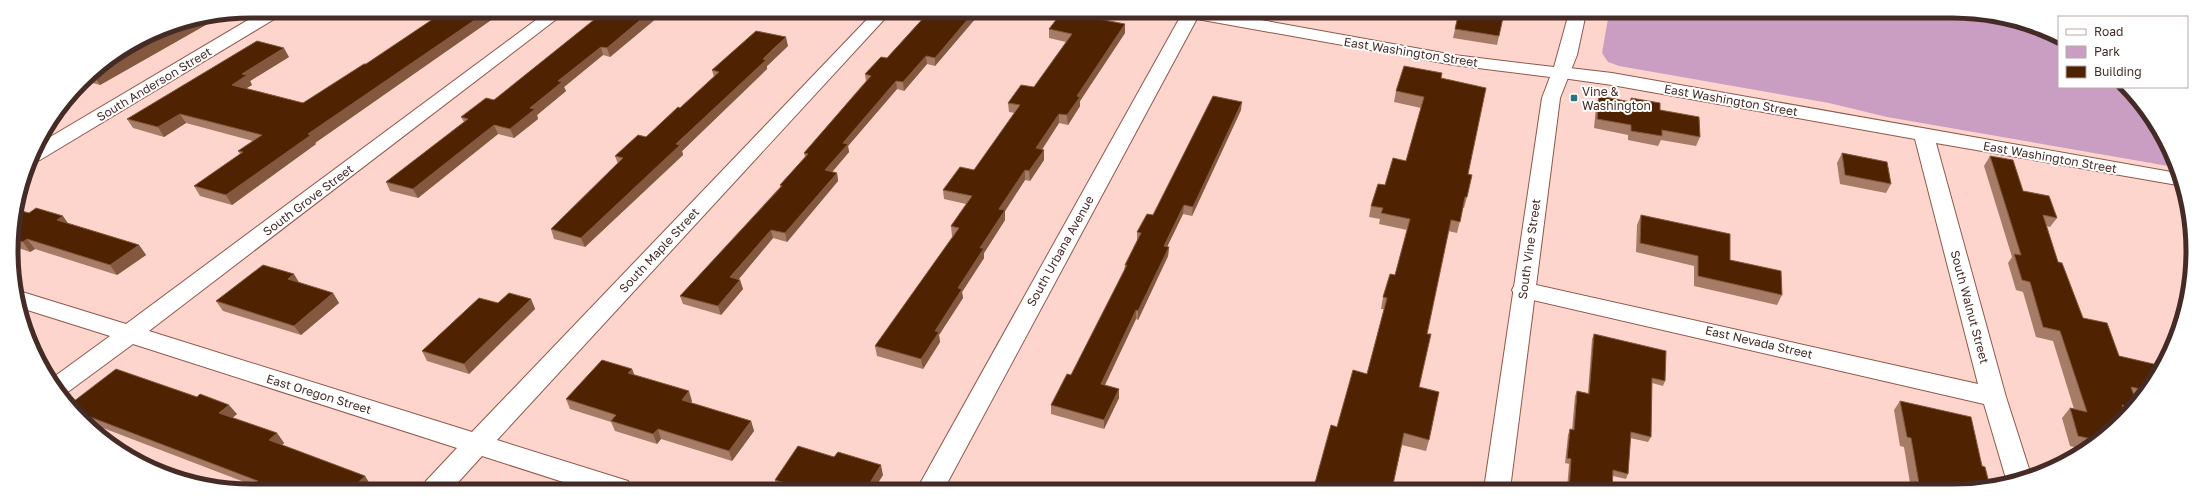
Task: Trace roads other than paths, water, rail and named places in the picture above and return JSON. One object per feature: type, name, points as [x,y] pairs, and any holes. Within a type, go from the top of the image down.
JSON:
[{"type":"street","name":"South Anderson Street","points":[[40,152],[263,18]]},
{"type":"street","name":"South Grove Street","points":[[61,385],[550,18]]},
{"type":"street","name":"South Maple Street","points":[[440,484],[877,18]]},
{"type":"street","name":"South Urbana Avenue","points":[[933,484],[1185,18]]},
{"type":"street","name":"East Washington Street","points":[[1216,18],[1446,59],[1612,79],[2175,179]]},
{"type":"street","name":"South Vine Street","points":[[1498,484],[1523,290],[1551,98],[1568,55],[1577,18]]},
{"type":"street","name":"South Walnut Street","points":[[1924,134],[1994,396],[2017,475]]},
{"type":"street","name":"East Nevada Street","points":[[1523,290],[1994,396]]},
{"type":"street","name":"East Oregon Street","points":[[23,300],[603,484]]},
{"type":"place","name":"Vine & Washington","points":[[1574,98]]}]
